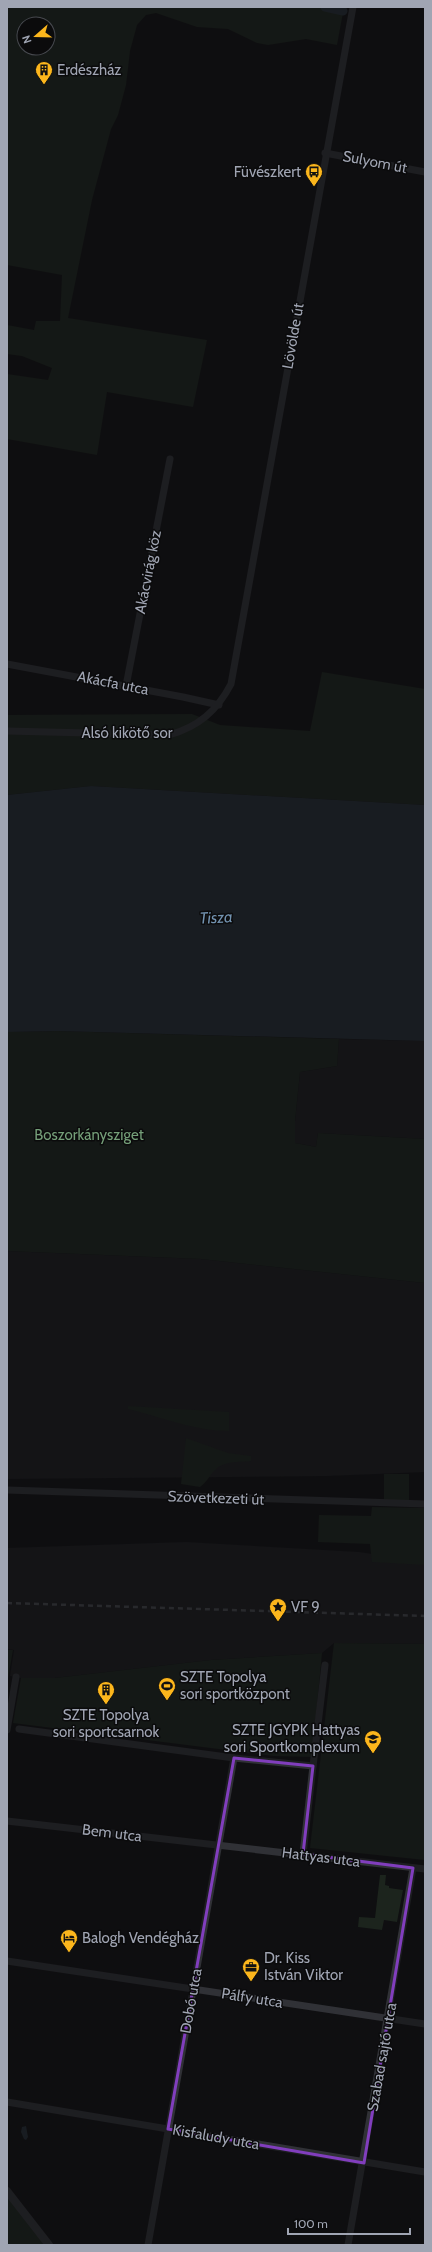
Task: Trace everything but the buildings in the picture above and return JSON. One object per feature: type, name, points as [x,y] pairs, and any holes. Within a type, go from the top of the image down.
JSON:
[{"type":"street","name":"Lövölde út","points":[[235,666],[325,153],[353,7]]},
{"type":"street","name":"Sulyom út","points":[[325,153],[425,172]]},
{"type":"street","name":"Akácvirág köz","points":[[126,686],[170,459]]},
{"type":"street","name":"Akácfa utca","points":[[7,664],[219,705]]},
{"type":"street","name":"Alsó kikötő sor","points":[[7,731],[168,735],[186,730],[198,724],[219,705],[231,684],[235,666]]},
{"type":"street","name":"Szövetkezeti út","points":[[7,1490],[425,1504]]},
{"type":"street","points":[[303,1854],[326,1665]]},
{"type":"street","points":[[7,1730],[16,1677]]},
{"type":"street","points":[[19,1729],[234,1758],[313,1766]]},
{"type":"street","name":"Dobó utca","points":[[148,2245],[194,1988],[217,1846],[234,1758]]},
{"type":"street","name":"Bem utca","points":[[7,1821],[217,1846]]},
{"type":"street","name":"Hattyas utca","points":[[217,1846],[303,1854],[425,1869]]},
{"type":"street","name":"Szabad sajtó utca","points":[[348,2245],[364,2163],[413,1868]]},
{"type":"street","name":"Pálfy utca","points":[[7,1961],[425,2024]]},
{"type":"street","name":"Kisfaludy utca","points":[[7,2102],[425,2172]]},
{"type":"street","points":[[7,2191],[49,2245]]},
{"type":"highlighted area","points":[[234,1758],[313,1766],[303,1854],[413,1868],[364,2163],[168,2129]]},
{"type":"shaded area","points":[[339,1039],[425,1041],[425,1139],[318,1133],[316,1147],[295,1143],[295,1121],[300,1072],[337,1066]]},
{"type":"shaded area","points":[[7,1251],[201,1259],[425,1283],[425,1472],[327,1476],[7,1479]]},
{"type":"shaded area","points":[[186,1542],[359,1552],[425,1562],[425,1644],[334,1643],[322,1653],[211,1660],[55,1678],[21,1678],[10,1676],[14,1650],[7,1649],[7,1548]]},
{"type":"green space","points":[[7,7],[344,7],[337,45],[306,39],[268,45],[257,43],[228,29],[197,27],[156,13],[146,15],[137,25],[130,51],[126,85],[118,115],[111,129],[92,200],[68,318],[207,340],[193,407],[107,392],[97,455],[7,439],[7,374],[48,380],[52,368],[22,356],[7,354],[7,325],[34,330],[36,321],[60,321],[62,275],[7,265]]},
{"type":"green space","points":[[322,672],[425,689],[425,805],[91,786],[7,795],[7,715],[192,714],[220,725],[310,731]]},
{"type":"green space","name":"Boszorkánysziget","points":[[58,1031],[339,1039],[337,1066],[300,1072],[295,1121],[295,1143],[316,1147],[318,1133],[425,1139],[425,1283],[201,1259],[7,1251],[7,1032]]},
{"type":"green space","points":[[128,1406],[229,1412],[229,1431],[204,1429],[178,1423],[128,1409]]},
{"type":"green space","points":[[186,1438],[228,1453],[251,1456],[251,1461],[232,1462],[218,1467],[200,1487],[181,1484]]},
{"type":"green space","points":[[384,1474],[409,1474],[409,1501],[384,1501]]},
{"type":"green space","points":[[372,1507],[425,1508],[425,1565],[372,1562],[370,1544],[318,1542],[319,1515],[371,1516]]},
{"type":"green space","name":"SZTE JGYPK Hattyas sori Sportkomplexum","points":[[334,1643],[425,1644],[425,1860],[310,1848]]},
{"type":"green space","points":[[7,1650],[13,1650],[7,1684]]},
{"type":"green space","name":"SZTE Topolya sori sportközpont","points":[[322,1653],[312,1757],[273,1756],[13,1723],[21,1678],[55,1678],[211,1660]]},
{"type":"green space","points":[[380,1875],[386,1875],[385,1885],[389,1886],[389,1888],[403,1890],[397,1922],[384,1920],[382,1930],[358,1927],[359,1917],[375,1918]]},
{"type":"green space","points":[[7,2191],[49,2245],[7,2245]]},
{"type":"water","name":"Tisza","points":[[91,786],[425,805],[425,1041],[58,1031],[7,1032],[7,795]]},
{"type":"water","points":[[26,2126],[28,2137],[26,2140],[21,2132],[22,2127]]},
{"type":"waterway","points":[[325,7],[343,11]]},
{"type":"railway","points":[[7,1603],[425,1616]]},
{"type":"place","name":"Erdészház","points":[[44,85]]},
{"type":"place","name":"Füvészkert","points":[[314,187]]},
{"type":"place","name":"VF 9","points":[[278,1622]]},
{"type":"place","name":"SZTE Topolya sori sportközpont","points":[[167,1701]]},
{"type":"place","name":"SZTE Topolya sori sportcsarnok","points":[[106,1705]]},
{"type":"place","name":"SZTE JGYPK Hattyas sori Sportkomplexum","points":[[373,1754]]},
{"type":"place","name":"Balogh Vendégház","points":[[69,1953]]},
{"type":"place","name":"Dr. Kiss István Viktor","points":[[251,1982]]}]
